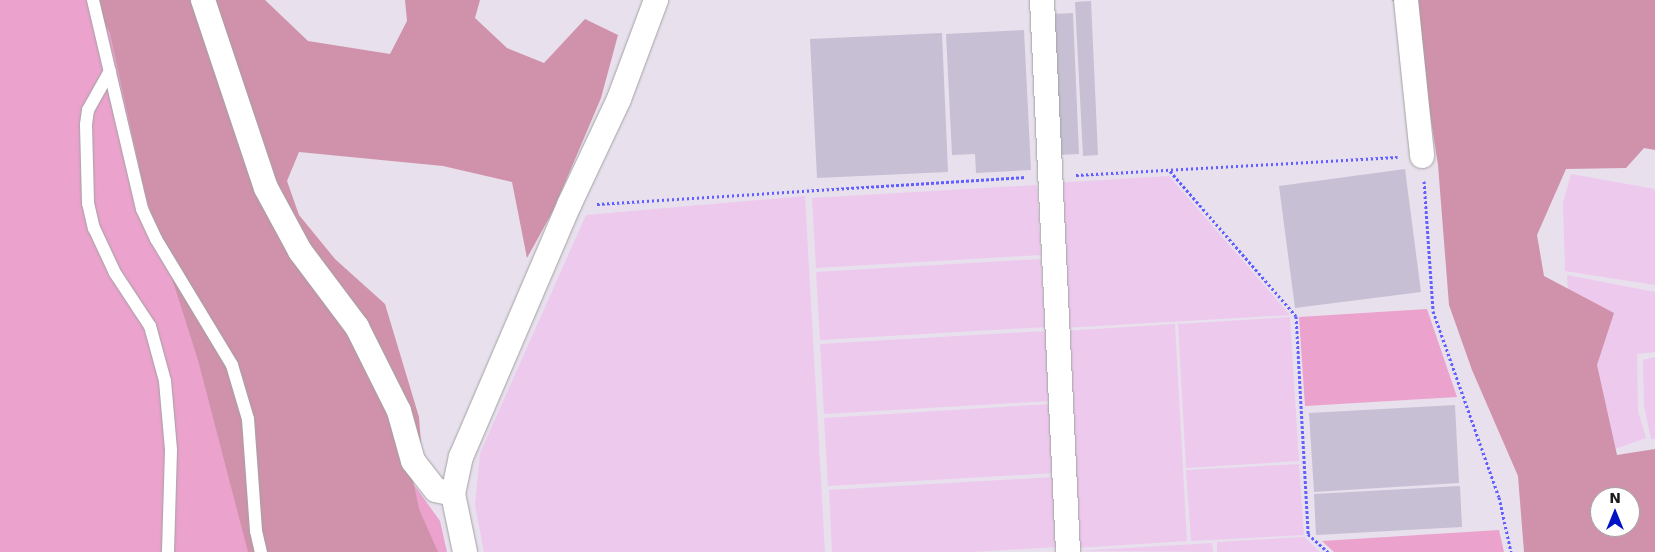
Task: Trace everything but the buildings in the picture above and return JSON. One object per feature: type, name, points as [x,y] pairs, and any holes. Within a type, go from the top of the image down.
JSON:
[{"type":"street","points":[[204,0],[266,188],[300,251],[357,327],[399,411],[413,460],[436,490],[453,494]]},
{"type":"street","points":[[465,552],[453,494],[462,457],[569,205],[619,99],[656,0]]},
{"type":"street","points":[[1042,0],[1068,552]]},
{"type":"street","points":[[1406,0],[1422,156]]},
{"type":"lane","points":[[93,0],[142,209],[156,239],[232,365],[248,419],[256,531],[261,552]]},
{"type":"lane","points":[[110,71],[88,110],[86,126],[88,203],[94,228],[115,273],[150,326],[165,381],[171,450],[168,552]]},
{"type":"path","points":[[569,205],[1422,156],[1433,311],[1500,497],[1511,552]]},
{"type":"path","points":[[1170,170],[1296,316],[1308,534],[1328,552]]},
{"type":"shaded area","points":[[0,0],[195,0],[412,482],[440,521],[447,552],[0,552]]},
{"type":"shaded area","points":[[91,0],[265,0],[308,41],[390,54],[407,21],[405,0],[480,0],[475,18],[507,48],[544,63],[585,19],[618,35],[601,98],[553,211],[527,258],[512,182],[443,166],[299,152],[287,181],[299,215],[335,259],[385,304],[419,417],[421,443],[410,466],[419,509],[438,552],[248,552],[198,360],[145,194],[110,33]]},
{"type":"shaded area","points":[[1391,0],[1655,0],[1655,150],[1644,148],[1626,168],[1566,169],[1537,235],[1544,276],[1614,313],[1597,365],[1617,455],[1655,449],[1655,552],[1524,552],[1518,476],[1472,370],[1449,305],[1438,165],[1414,12]]},
{"type":"shaded area","points":[[1571,174],[1655,189],[1655,285],[1565,271],[1563,203]]},
{"type":"shaded area","points":[[1169,176],[1290,315],[1063,328],[1054,183]]},
{"type":"shaded area","points":[[1037,185],[1041,255],[816,268],[812,198]]},
{"type":"shaded area","points":[[805,196],[825,552],[484,552],[475,505],[480,453],[586,215]]},
{"type":"shaded area","points":[[1041,259],[1045,327],[820,340],[816,272]]},
{"type":"shaded area","points":[[1567,275],[1655,292],[1655,352],[1637,354],[1638,411],[1646,438],[1598,455],[1571,337]]},
{"type":"shaded area","points":[[1427,309],[1457,397],[1305,406],[1299,317]]},
{"type":"shaded area","points":[[1290,317],[1299,461],[1186,468],[1178,324]]},
{"type":"shaded area","points":[[1175,324],[1187,541],[1076,548],[1063,331]]},
{"type":"shaded area","points":[[1046,331],[1050,401],[824,414],[820,344]]},
{"type":"shaded area","points":[[1655,357],[1655,439],[1651,439],[1644,406],[1643,360]]},
{"type":"shaded area","points":[[1050,404],[1054,473],[828,486],[824,418]]},
{"type":"shaded area","points":[[1299,464],[1304,535],[1191,541],[1186,470]]},
{"type":"shaded area","points":[[1054,477],[1058,547],[973,552],[832,552],[829,490]]},
{"type":"shaded area","points":[[1499,530],[1504,552],[1334,552],[1322,541]]},
{"type":"shaded area","points":[[1304,537],[1320,552],[1217,552],[1217,542]]},
{"type":"shaded area","points":[[1212,543],[1213,552],[1076,551]]}]
